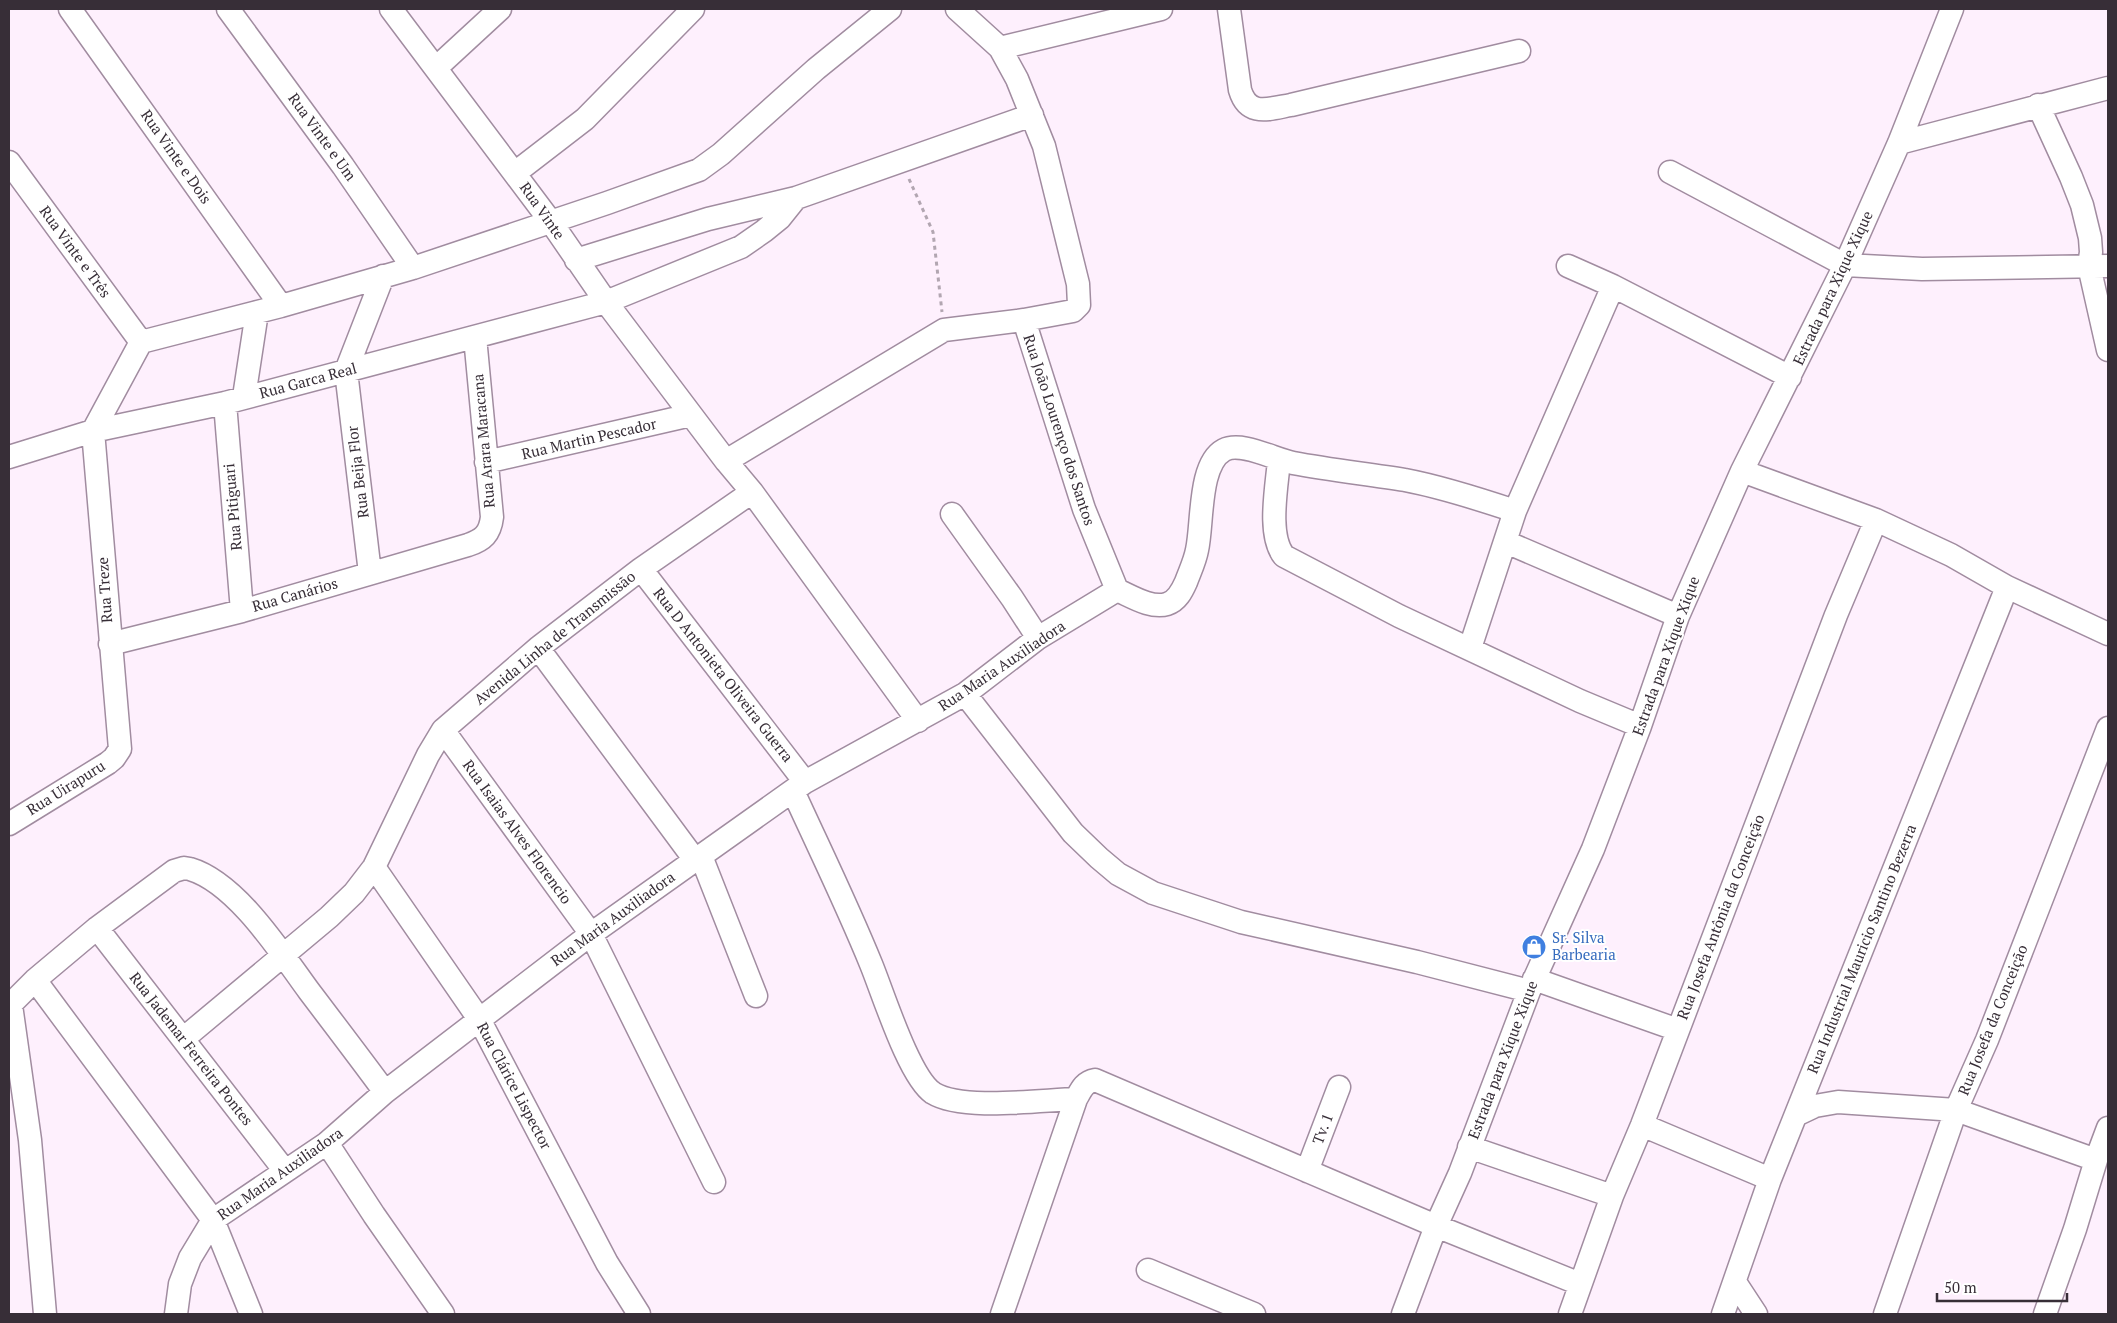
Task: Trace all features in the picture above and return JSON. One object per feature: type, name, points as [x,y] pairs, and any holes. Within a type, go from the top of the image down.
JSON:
[{"type":"street","name":"Rua Vinte e Dois","points":[[70,9],[281,306]]},
{"type":"street","name":"Rua Vinte","points":[[391,9],[551,222],[606,302],[726,461],[752,492],[918,721]]},
{"type":"street","points":[[436,68],[500,9]]},
{"type":"street","points":[[515,173],[585,119],[693,9]]},
{"type":"street","points":[[93,432],[141,342],[281,306],[413,268],[699,170],[721,154],[816,68],[890,9]]},
{"type":"street","points":[[576,260],[708,219],[796,198],[1032,115],[1000,48],[957,9]]},
{"type":"street","points":[[1229,9],[1240,90],[1243,100],[1249,106],[1256,109],[1291,105],[1519,51]]},
{"type":"street","name":"Estrada para Xique Xique","points":[[1403,1314],[1436,1226],[1460,1173],[1532,985],[1593,848],[1640,726],[1678,616],[1742,470],[1845,265],[1899,144],[1952,9]]},
{"type":"street","points":[[1000,48],[1148,10]]},
{"type":"street","name":"Rua Vinte e Um","points":[[236,11],[413,268]]},
{"type":"street","points":[[1899,144],[2038,105],[2108,88]]},
{"type":"street","points":[[2038,105],[2082,205],[2090,238],[2091,252],[2098,266],[2108,350]]},
{"type":"street","name":"Rua João Lourenço dos Santos","points":[[1032,115],[1044,146],[1078,284],[1080,301],[1077,309],[1024,320],[1084,509],[1117,590]]},
{"type":"street","name":"Rua Vinte e Três","points":[[9,162],[141,342]]},
{"type":"street","points":[[1670,172],[1845,265],[1922,268],[2098,266]]},
{"type":"street","name":"Rua Garca Real","points":[[9,457],[93,432],[234,400],[606,302],[741,246],[780,218],[796,198]]},
{"type":"street","points":[[1568,266],[1613,286],[1790,377]]},
{"type":"street","points":[[346,371],[384,276]]},
{"type":"street","points":[[1470,648],[1515,511],[1613,286]]},
{"type":"street","name":"Rua Pitiguari","points":[[242,611],[234,400],[257,312]]},
{"type":"street","points":[[726,461],[944,330],[1024,320]]},
{"type":"street","name":"Rua Arara Maracana","points":[[475,337],[492,517],[488,532],[479,541]]},
{"type":"street","name":"Rua Beija Flor","points":[[346,371],[370,573]]},
{"type":"street","name":"Rua Martin Pescador","points":[[486,462],[691,415]]},
{"type":"street","name":"Rua Treze","points":[[93,432],[120,749]]},
{"type":"street","points":[[1117,590],[1159,605],[1167,604],[1176,599],[1182,591],[1196,555],[1207,471],[1216,456],[1224,450],[1233,448],[1246,449],[1279,460],[1407,480],[1463,494],[1515,511]]},
{"type":"street","points":[[1279,460],[1274,528],[1276,542],[1284,556],[1399,616],[1580,701],[1640,726]]},
{"type":"street","points":[[1742,470],[1876,520],[1951,555],[2007,587],[2108,634]]},
{"type":"street","name":"Avenida Linha de Transmissão","points":[[183,1039],[336,911],[354,893],[374,868],[428,755],[443,730],[538,648],[641,568],[752,492]]},
{"type":"street","points":[[952,514],[1007,590],[1038,638]]},
{"type":"street","name":"Rua Josefa Antônia da Conceição","points":[[1570,1314],[1612,1196],[1642,1125],[1836,615],[1876,520]]},
{"type":"street","name":"Rua Canários","points":[[110,644],[242,611],[479,541]]},
{"type":"street","points":[[1506,542],[1678,616]]},
{"type":"street","name":"Rua D Antonieta Oliveira Guerra","points":[[641,568],[799,786],[907,1055],[921,1079],[932,1092],[945,1098],[972,1102],[1076,1099]]},
{"type":"street","name":"Rua Industrial Mauricio Santino Bezerra","points":[[1723,1314],[1770,1179],[2007,587]]},
{"type":"street","name":"Rua Maria Auxiliadora","points":[[251,1314],[213,1220],[327,1143],[385,1092],[591,934],[799,786],[965,694],[1038,638],[1117,590]]},
{"type":"street","points":[[538,648],[698,858],[756,996]]},
{"type":"street","points":[[965,694],[1073,833],[1118,874],[1153,893],[1242,922],[1532,985],[1678,1030]]},
{"type":"street","name":"Rua Josefa da Conceição","points":[[1885,1314],[1956,1110],[1987,1040],[2108,728]]},
{"type":"street","name":"Rua Isaias Alves Florencio","points":[[443,730],[591,934],[714,1182]]},
{"type":"street","name":"Rua Uirapuru","points":[[9,824],[108,763],[120,749]]},
{"type":"street","points":[[45,1314],[30,1140],[10,1006],[35,980],[97,928],[174,871],[184,868],[190,869],[224,888],[249,914],[385,1092]]},
{"type":"street","name":"Rua Clárice Lispector","points":[[374,868],[479,1020],[607,1263],[639,1314]]},
{"type":"street","name":"Rua Jademar Ferreira Pontes","points":[[97,928],[285,1171]]},
{"type":"street","points":[[35,980],[213,1220],[190,1258],[180,1284],[176,1314]]},
{"type":"street","points":[[1002,1314],[1076,1099],[1083,1086],[1095,1080],[1307,1172],[1580,1284]]},
{"type":"street","name":"Tv. 1","points":[[1307,1172],[1339,1087]]},
{"type":"street","points":[[1796,1115],[1815,1106],[1838,1102],[1956,1110],[2096,1160]]},
{"type":"street","points":[[1642,1125],[1770,1179]]},
{"type":"street","points":[[2045,1314],[2108,1128]]},
{"type":"street","points":[[327,1143],[374,1216],[443,1314]]},
{"type":"street","points":[[1469,1147],[1612,1196]]},
{"type":"street","points":[[1148,1270],[1254,1314]]},
{"type":"street","points":[[1735,1282],[1756,1314]]},
{"type":"path","points":[[901,160],[933,232],[944,330]]},
{"type":"place","name":"Sr. Silva Barbearia","points":[[1534,947]]}]
